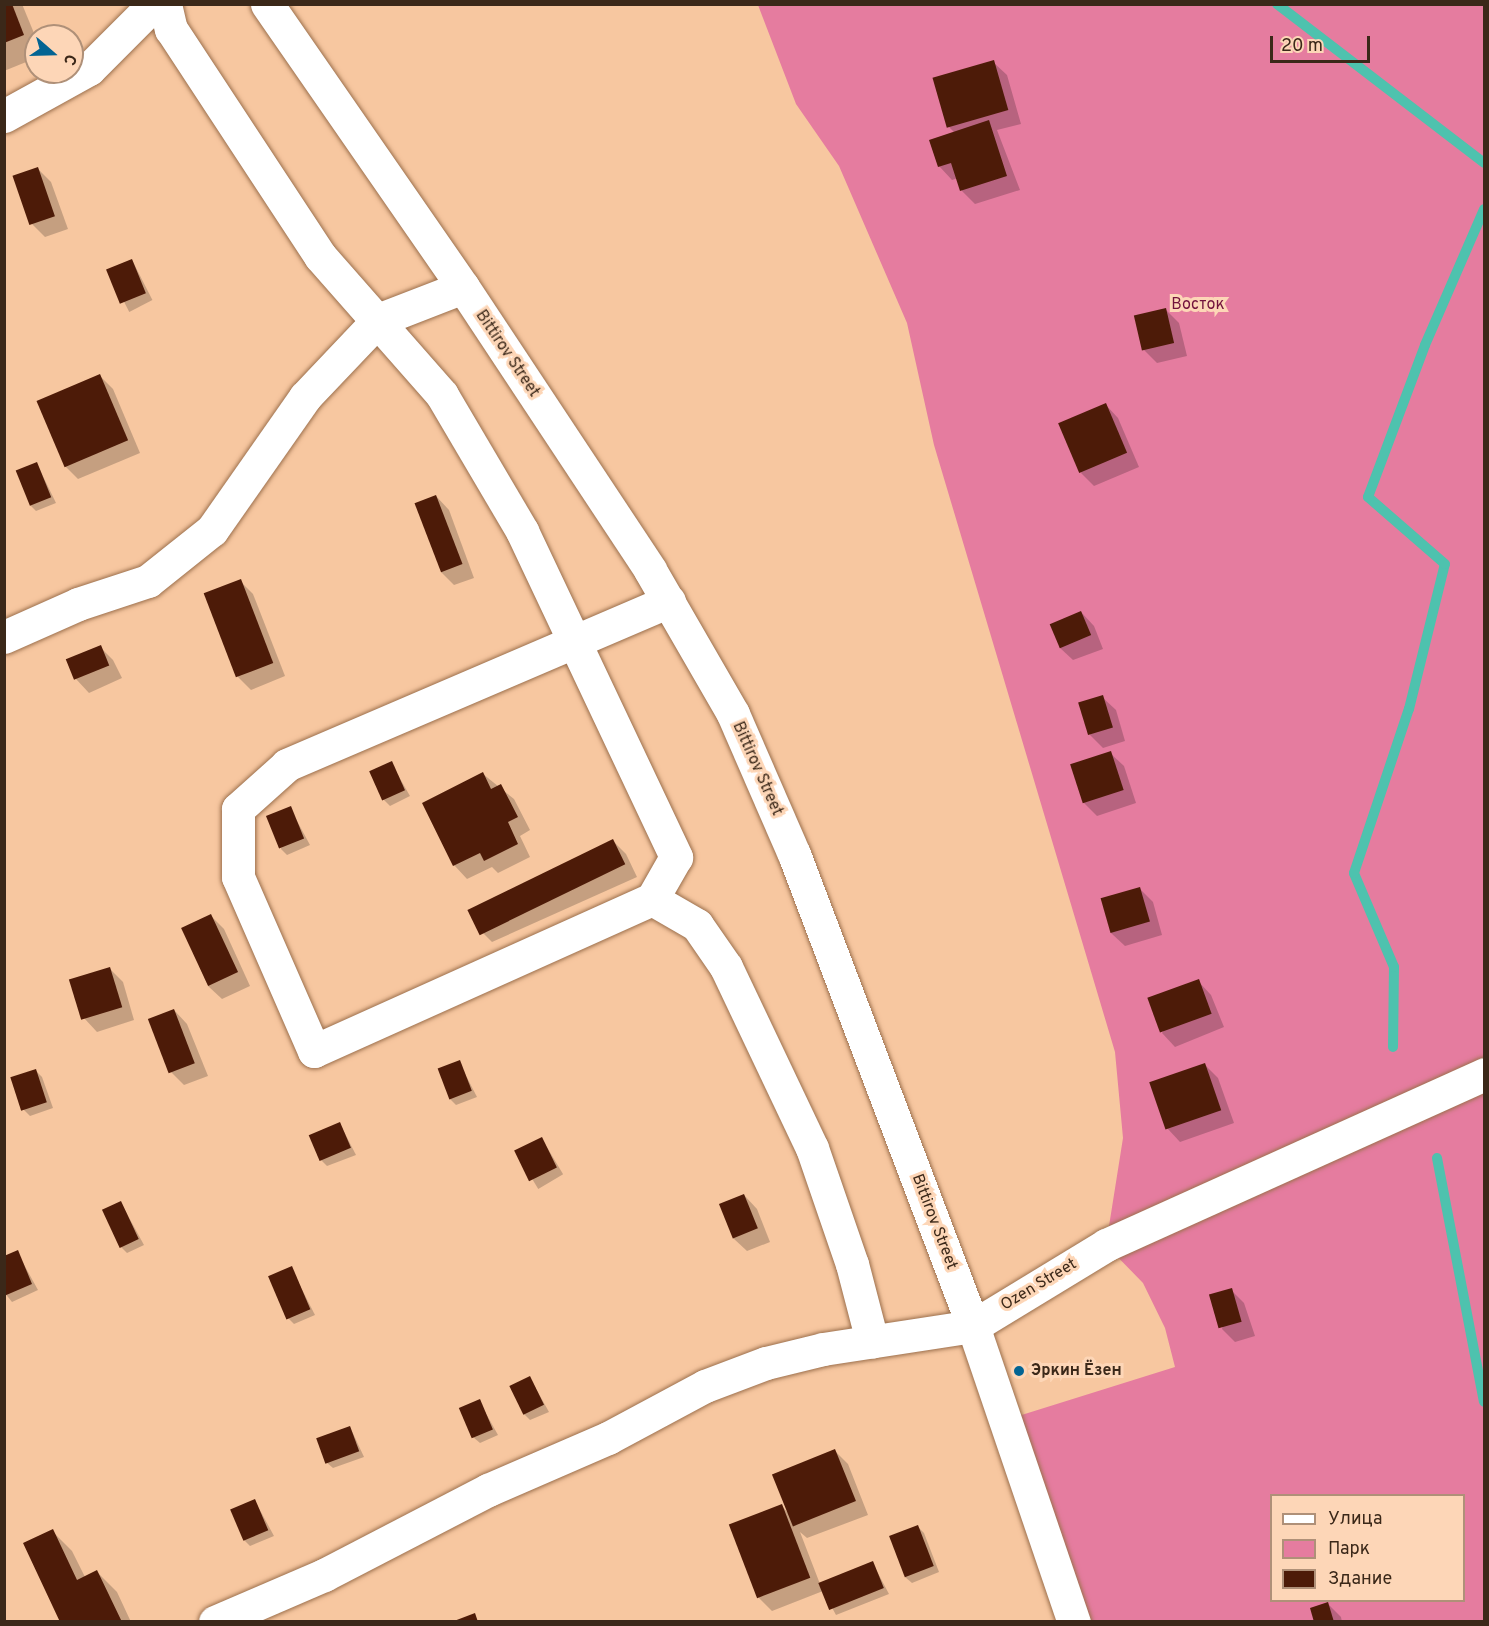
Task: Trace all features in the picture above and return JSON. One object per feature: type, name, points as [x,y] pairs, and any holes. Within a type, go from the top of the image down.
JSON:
[{"type":"street","points":[[4,116],[89,69],[154,4]]},
{"type":"street","points":[[165,4],[171,29],[320,256],[378,320],[447,404],[522,531],[573,641],[676,857],[652,899],[314,1051],[238,877],[238,809],[287,765],[573,641],[669,601]]},
{"type":"street","name":"Bittirov Street","points":[[267,4],[463,288],[669,601],[733,714],[785,833],[973,1326],[1074,1622]]},
{"type":"street","points":[[4,638],[78,604],[147,581],[213,530],[305,397],[378,320],[463,288]]},
{"type":"street","points":[[652,899],[698,925],[726,967],[812,1149],[852,1264],[872,1341]]},
{"type":"street","name":"Ozen Street","points":[[973,1326],[1106,1245],[1485,1074]]},
{"type":"street","points":[[215,1622],[324,1575],[488,1490],[608,1438],[705,1386],[766,1363],[872,1341],[973,1326]]},
{"type":"green space","name":"Восток","points":[[758,5],[1484,5],[1484,1621],[1074,1621],[1006,1420],[1175,1367],[1165,1328],[1143,1283],[1106,1245],[1123,1138],[1115,1052],[934,445],[907,323],[839,166],[796,104]]},
{"type":"building","points":[[4,4],[12,4],[24,35],[4,43]]},
{"type":"building","points":[[994,60],[1008,110],[947,128],[932,78]]},
{"type":"building","points":[[989,120],[1007,176],[960,191],[951,163],[938,167],[929,140]]},
{"type":"building","points":[[38,167],[55,216],[29,225],[12,176]]},
{"type":"building","points":[[132,259],[146,293],[120,304],[106,269]]},
{"type":"building","points":[[1166,308],[1174,343],[1142,351],[1134,315]]},
{"type":"building","points":[[100,374],[128,440],[65,467],[36,401]]},
{"type":"building","points":[[1106,403],[1127,453],[1079,473],[1058,423]]},
{"type":"building","points":[[37,462],[51,497],[30,506],[16,471]]},
{"type":"building","points":[[436,495],[463,564],[441,572],[415,503]]},
{"type":"building","points":[[241,579],[273,663],[236,677],[204,593]]},
{"type":"building","points":[[1081,611],[1091,635],[1060,648],[1050,624]]},
{"type":"building","points":[[101,645],[109,665],[74,680],[66,659]]},
{"type":"building","points":[[1103,695],[1113,728],[1088,735],[1078,703]]},
{"type":"building","points":[[1111,751],[1124,790],[1083,803],[1070,764]]},
{"type":"building","points":[[392,761],[405,790],[382,800],[369,771]]},
{"type":"building","points":[[483,772],[491,789],[501,784],[518,817],[508,822],[518,844],[484,861],[480,853],[453,866],[422,803]]},
{"type":"building","points":[[291,806],[304,838],[279,849],[266,816]]},
{"type":"building","points":[[613,839],[625,864],[480,935],[467,910]]},
{"type":"building","points":[[1140,887],[1150,922],[1111,933],[1101,898]]},
{"type":"building","points":[[211,914],[238,972],[208,986],[181,928]]},
{"type":"building","points":[[110,967],[122,1007],[81,1020],[69,980]]},
{"type":"building","points":[[1199,979],[1212,1014],[1160,1033],[1147,998]]},
{"type":"building","points":[[174,1009],[195,1063],[169,1073],[148,1019]]},
{"type":"building","points":[[460,1060],[472,1091],[449,1099],[438,1069]]},
{"type":"building","points":[[1205,1063],[1221,1110],[1165,1129],[1149,1082]]},
{"type":"building","points":[[36,1069],[47,1102],[21,1111],[10,1077]]},
{"type":"building","points":[[340,1122],[351,1148],[320,1161],[309,1135]]},
{"type":"building","points":[[542,1137],[557,1168],[529,1181],[514,1151]]},
{"type":"building","points":[[744,1194],[758,1228],[733,1238],[719,1204]]},
{"type":"building","points":[[121,1201],[139,1239],[120,1248],[102,1210]]},
{"type":"building","points":[[18,1250],[32,1284],[4,1296],[4,1256]]},
{"type":"building","points":[[292,1266],[310,1309],[286,1319],[268,1276]]},
{"type":"building","points":[[1232,1288],[1242,1322],[1219,1328],[1209,1295]]},
{"type":"building","points":[[530,1376],[544,1405],[523,1415],[509,1386]]},
{"type":"building","points":[[480,1399],[493,1429],[472,1438],[459,1408]]},
{"type":"building","points":[[350,1426],[359,1451],[325,1464],[316,1438]]},
{"type":"building","points":[[835,1449],[856,1501],[793,1526],[772,1474]]},
{"type":"building","points":[[255,1499],[268,1530],[243,1541],[230,1510]]},
{"type":"building","points":[[782,1504],[810,1578],[757,1598],[729,1524]]},
{"type":"building","points":[[918,1525],[934,1566],[905,1577],[889,1536]]},
{"type":"building","points":[[53,1529],[77,1580],[97,1570],[122,1622],[60,1622],[23,1543]]},
{"type":"building","points":[[873,1561],[884,1588],[829,1610],[818,1583]]},
{"type":"building","points":[[1328,1602],[1334,1622],[1314,1622],[1310,1608]]},
{"type":"building","points":[[475,1613],[478,1622],[454,1622],[454,1621]]},
{"type":"waterway","points":[[1277,4],[1484,163]]},
{"type":"waterway","points":[[1393,1047],[1394,967],[1354,873],[1409,709],[1445,564],[1368,497],[1425,345],[1484,209]]},
{"type":"waterway","points":[[1437,1158],[1484,1401]]},
{"type":"place","name":"Эркин Ёзен","points":[[1019,1371]]}]
